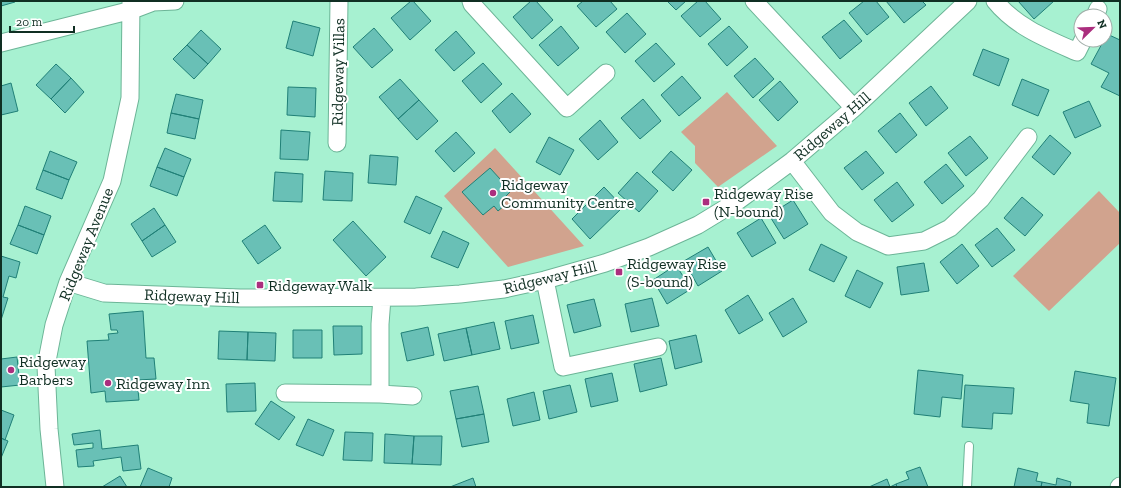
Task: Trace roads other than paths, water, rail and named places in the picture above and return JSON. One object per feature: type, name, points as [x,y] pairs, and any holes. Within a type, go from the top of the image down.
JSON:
[{"type":"street","points":[[1,43],[131,6],[152,2],[175,1]]},
{"type":"street","name":"Ridgeway Villas","points":[[337,143],[339,1]]},
{"type":"street","points":[[471,1],[472,4],[567,108],[606,73]]},
{"type":"street","points":[[754,1],[854,108]]},
{"type":"street","name":"Ridgeway Hill","points":[[68,282],[104,293],[240,298],[382,298],[460,294],[504,289],[545,280],[605,263],[649,247],[698,225],[739,200],[792,161],[854,108],[968,1]]},
{"type":"street","points":[[995,1],[1026,29],[1077,52],[1079,48]]},
{"type":"street","name":"Ridgeway Avenue","points":[[55,487],[49,429],[46,366],[54,325],[68,282],[112,181],[130,98],[131,6]]},
{"type":"street","points":[[792,161],[832,213],[857,232],[888,246],[924,241],[950,228],[981,199],[1028,137]]},
{"type":"street","points":[[545,280],[563,367],[658,347]]},
{"type":"street","points":[[380,394],[380,324],[382,298]]},
{"type":"street","points":[[285,393],[380,394],[413,396]]},
{"type":"lane","points":[[967,487],[969,446]]},
{"type":"place","name":"Ridgeway Community Centre","points":[[493,193]]},
{"type":"place","name":"Ridgeway Rise (N-bound)","points":[[706,202]]},
{"type":"place","name":"Ridgeway Rise (S-bound)","points":[[619,272]]},
{"type":"place","name":"Ridgeway Walk","points":[[260,285]]},
{"type":"place","name":"Ridgeway Barbers","points":[[11,370]]},
{"type":"place","name":"Ridgeway Inn","points":[[108,383]]}]
